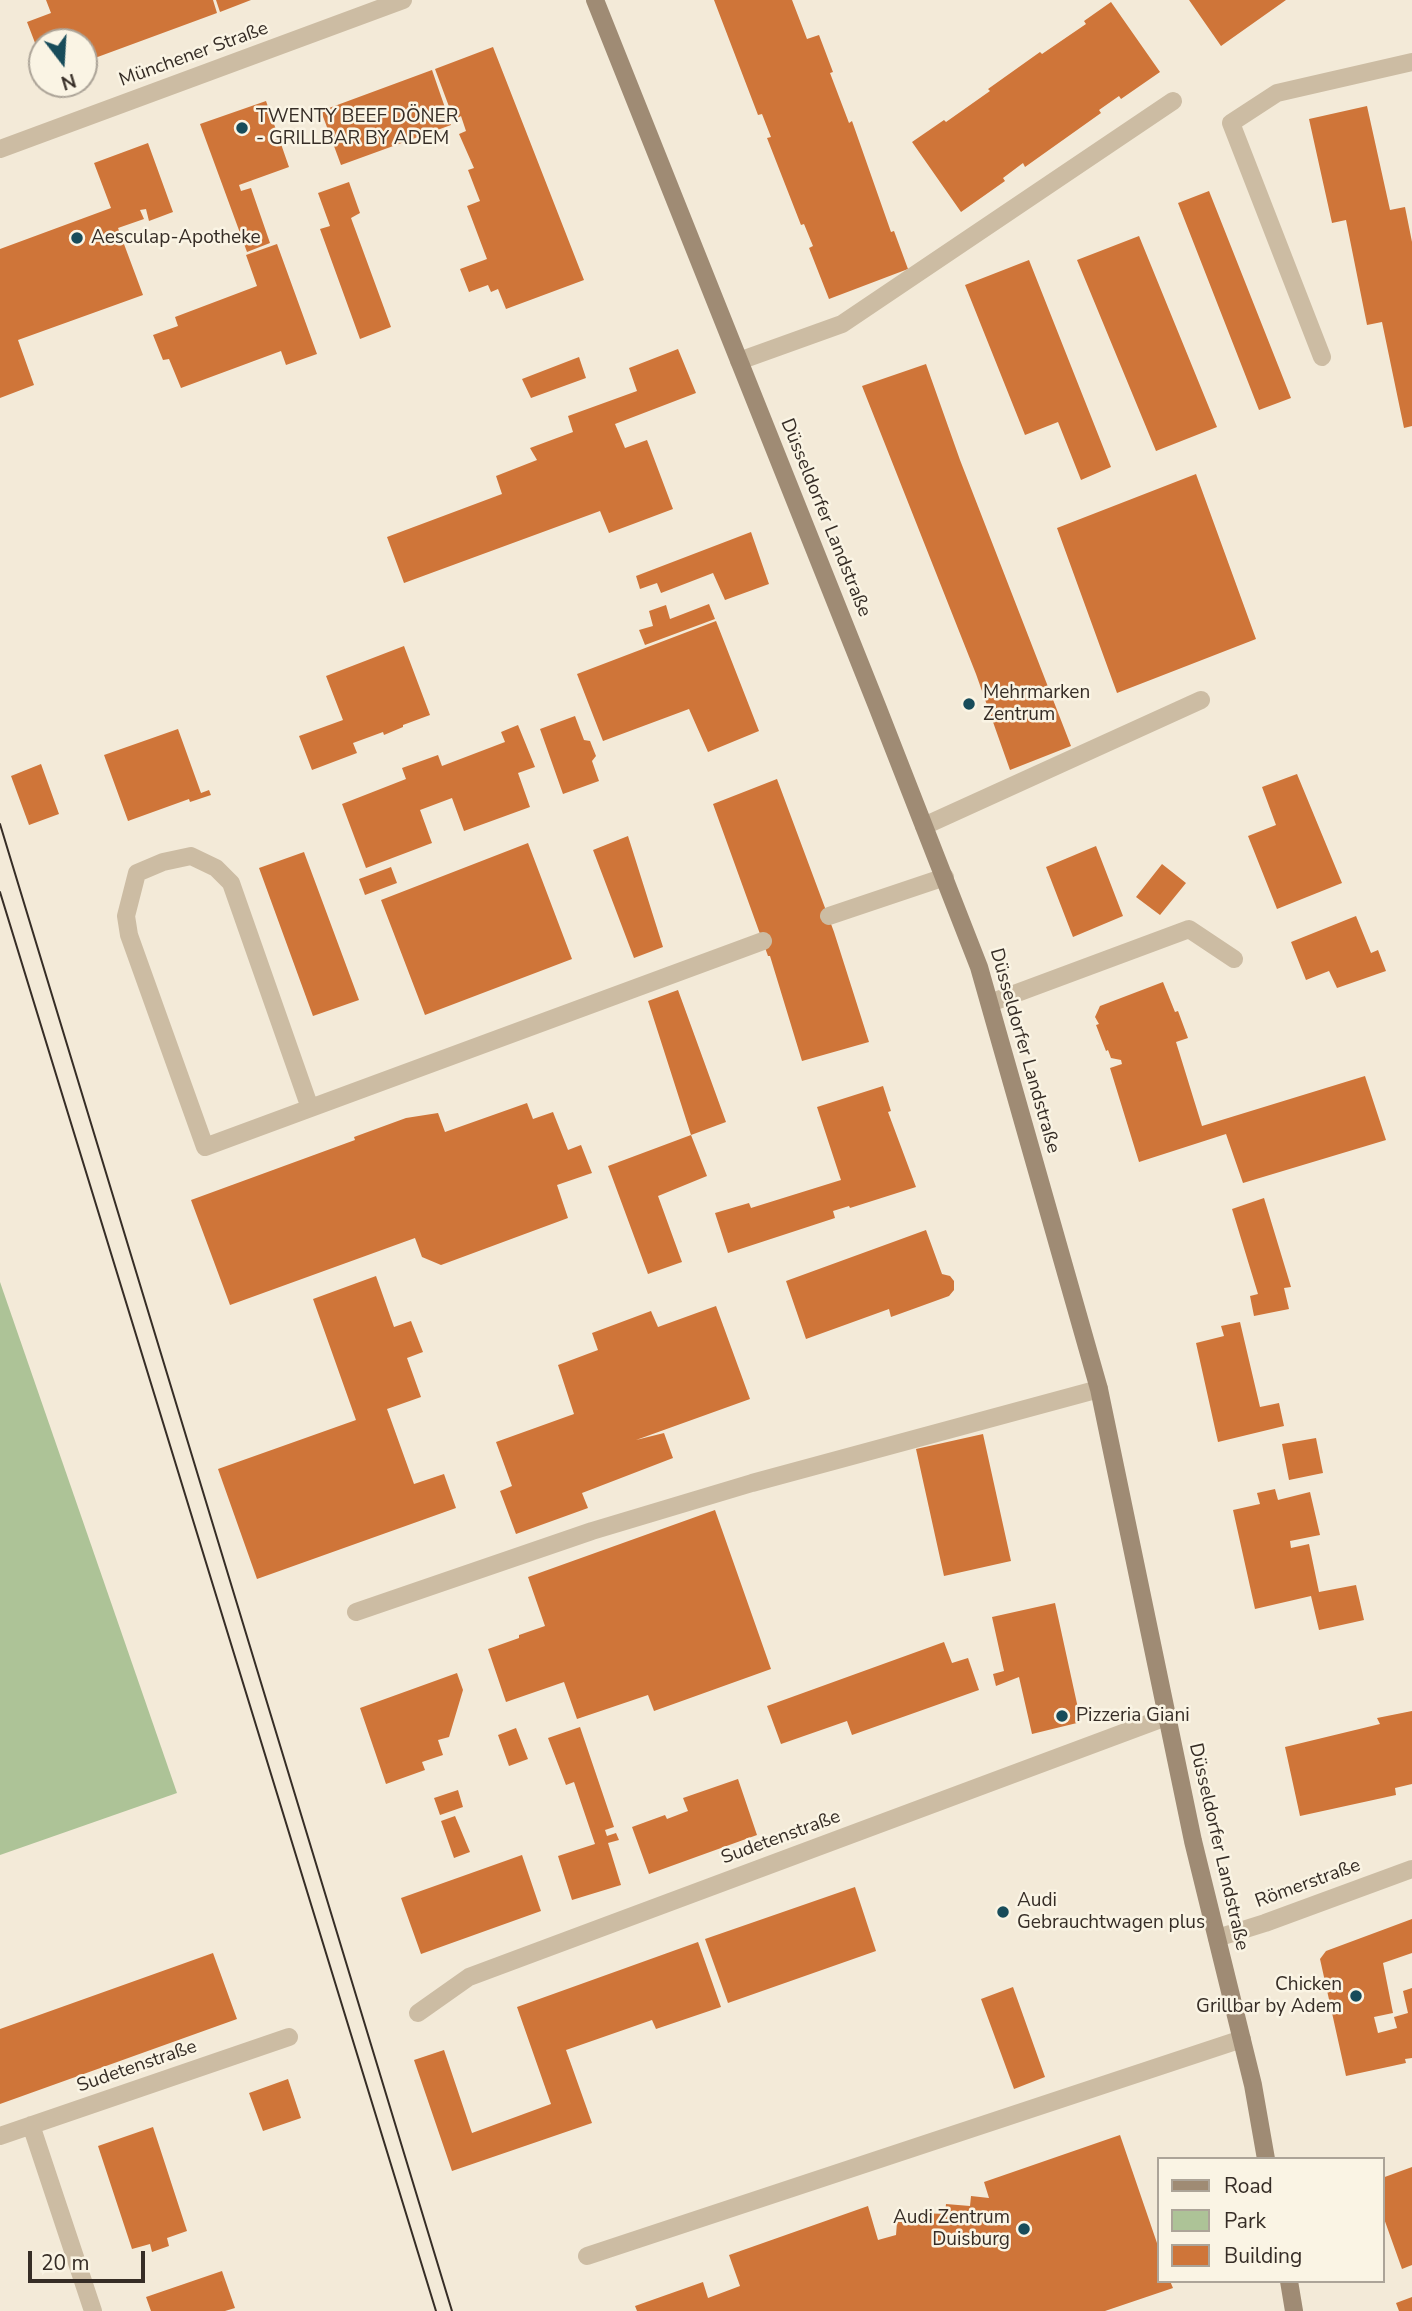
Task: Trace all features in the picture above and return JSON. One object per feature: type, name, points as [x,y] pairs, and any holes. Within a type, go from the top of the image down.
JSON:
[{"type":"main road","name":"Düsseldorfer Landstraße","points":[[595,0],[979,967],[1099,1389],[1166,1717],[1193,1841],[1253,2085],[1266,2157]]},
{"type":"main road","points":[[1289,2283],[1294,2311]]},
{"type":"street","name":"Münchener Straße","points":[[0,149],[403,0]]},
{"type":"street","points":[[1322,357],[1231,123],[1277,93],[1412,62]]},
{"type":"street","points":[[739,361],[842,324],[1173,101]]},
{"type":"street","points":[[924,826],[1201,700]]},
{"type":"street","points":[[310,1108],[230,883],[216,867],[191,856],[163,862],[137,873],[126,916],[129,934],[205,1147],[763,941]]},
{"type":"street","points":[[828,916],[945,877]]},
{"type":"street","points":[[990,1003],[1189,929],[1234,959]]},
{"type":"street","points":[[356,1612],[618,1523],[1099,1389]]},
{"type":"street","name":"Sudetenstraße","points":[[418,2013],[468,1977],[1166,1717]]},
{"type":"street","name":"Römerstraße","points":[[1217,1938],[1412,1869]]},
{"type":"street","name":"Sudetenstraße","points":[[0,2136],[289,2037]]},
{"type":"street","points":[[587,2256],[1242,2039]]},
{"type":"street","points":[[31,2125],[93,2311]]},
{"type":"green space","points":[[0,1282],[177,1793],[0,1855]]},
{"type":"building","points":[[46,0],[213,0],[217,13],[98,57],[98,28],[29,28],[27,22],[51,13]]},
{"type":"building","points":[[216,0],[251,0],[220,12]]},
{"type":"building","points":[[714,0],[792,0],[807,39],[819,35],[849,123],[852,121],[891,232],[894,231],[908,269],[829,299],[809,248],[813,246],[804,224],[801,225],[767,138],[771,137],[762,114],[758,115]]},
{"type":"building","points":[[1189,0],[1286,0],[1221,46]]},
{"type":"building","points":[[1111,2],[1160,72],[1121,99],[1119,96],[1099,110],[1101,113],[1025,167],[1023,163],[1003,178],[1005,181],[961,212],[912,142],[944,120],[946,122],[1040,52],[1042,54],[1086,24],[1084,21]]},
{"type":"building","points":[[493,47],[584,280],[506,309],[498,289],[491,292],[488,285],[469,292],[460,269],[487,259],[467,206],[480,201],[468,170],[474,168],[459,134],[466,131],[461,116],[454,120],[435,69]]},
{"type":"building","points":[[432,70],[451,125],[341,165],[321,111]]},
{"type":"building","points":[[266,101],[289,167],[239,185],[241,191],[251,188],[270,243],[247,252],[200,124]]},
{"type":"building","points":[[1367,106],[1390,210],[1405,207],[1412,242],[1412,426],[1404,428],[1382,322],[1367,325],[1346,220],[1332,223],[1309,119]]},
{"type":"building","points":[[148,143],[173,212],[149,221],[146,209],[140,210],[144,219],[118,228],[143,295],[18,340],[34,385],[0,398],[0,249],[111,208],[94,163]]},
{"type":"building","points":[[349,182],[360,213],[351,218],[391,327],[360,339],[320,229],[330,226],[318,193]]},
{"type":"building","points":[[1209,191],[1291,398],[1259,410],[1178,203]]},
{"type":"building","points":[[1139,236],[1217,427],[1156,451],[1077,260]]},
{"type":"building","points":[[277,244],[317,354],[286,365],[281,351],[181,388],[169,359],[163,360],[153,335],[178,326],[175,317],[257,286],[246,255]]},
{"type":"building","points":[[1029,260],[1111,467],[1081,480],[1058,422],[1025,435],[965,285]]},
{"type":"building","points":[[678,349],[696,393],[615,424],[625,448],[647,440],[673,509],[609,533],[600,511],[404,583],[387,537],[502,494],[496,476],[537,460],[530,448],[573,432],[568,416],[637,391],[629,368]]},
{"type":"building","points":[[579,357],[586,378],[531,398],[522,379]]},
{"type":"building","points":[[926,364],[960,460],[1071,746],[1010,770],[976,674],[862,386]]},
{"type":"building","points":[[1196,474],[1256,639],[1117,693],[1057,528]]},
{"type":"building","points":[[751,532],[769,584],[725,600],[713,573],[661,593],[657,583],[640,589],[636,576]]},
{"type":"building","points":[[709,604],[715,619],[645,645],[639,630],[653,626],[649,611],[666,605],[670,619]]},
{"type":"building","points":[[716,621],[759,731],[708,752],[689,709],[603,741],[577,674]]},
{"type":"building","points":[[404,646],[430,715],[384,735],[383,732],[353,743],[357,753],[312,770],[299,736],[343,720],[326,676]]},
{"type":"building","points":[[575,716],[584,740],[590,741],[596,756],[592,761],[599,781],[563,794],[540,729]]},
{"type":"building","points":[[518,725],[535,767],[518,773],[530,807],[464,831],[452,798],[420,810],[432,843],[366,868],[342,804],[406,779],[402,768],[438,755],[442,766],[505,742],[501,732]]},
{"type":"building","points":[[178,729],[201,793],[209,790],[211,795],[190,802],[189,799],[128,821],[104,755]]},
{"type":"building","points":[[41,764],[59,814],[29,825],[11,776]]},
{"type":"building","points":[[1297,774],[1342,883],[1277,909],[1248,836],[1276,825],[1262,787]]},
{"type":"building","points":[[777,779],[834,932],[869,1042],[802,1061],[770,956],[713,804]]},
{"type":"building","points":[[628,836],[663,947],[634,958],[593,850]]},
{"type":"building","points":[[528,843],[572,959],[425,1015],[381,900]]},
{"type":"building","points":[[1096,846],[1123,916],[1073,937],[1046,867]]},
{"type":"building","points":[[304,852],[359,1000],[313,1016],[259,868]]},
{"type":"building","points":[[1162,864],[1186,883],[1160,915],[1136,897]]},
{"type":"building","points":[[391,867],[397,883],[365,895],[359,879]]},
{"type":"building","points":[[1356,916],[1371,953],[1378,950],[1386,971],[1337,988],[1329,971],[1306,980],[1291,942]]},
{"type":"building","points":[[1163,982],[1188,1038],[1176,1042],[1202,1126],[1365,1076],[1386,1140],[1243,1183],[1226,1134],[1139,1162],[1110,1068],[1122,1064],[1121,1060],[1111,1058],[1108,1050],[1106,1051],[1095,1017],[1100,1006]]},
{"type":"building","points":[[678,990],[726,1122],[691,1135],[648,1001]]},
{"type":"building","points":[[883,1086],[891,1111],[888,1112],[916,1187],[833,1211],[835,1218],[728,1253],[715,1213],[749,1203],[751,1208],[841,1180],[817,1107]]},
{"type":"building","points":[[527,1103],[533,1119],[553,1112],[568,1150],[581,1145],[592,1173],[557,1185],[568,1218],[441,1265],[422,1257],[415,1238],[230,1305],[191,1200],[355,1140],[354,1137],[406,1118],[438,1113],[445,1132]]},
{"type":"building","points":[[691,1135],[707,1176],[658,1196],[682,1262],[648,1274],[608,1166]]},
{"type":"building","points":[[1264,1198],[1291,1287],[1284,1288],[1289,1309],[1254,1316],[1250,1296],[1258,1294],[1232,1209]]},
{"type":"building","points":[[926,1230],[942,1274],[950,1276],[954,1281],[954,1290],[949,1296],[891,1317],[889,1309],[806,1339],[786,1281]]},
{"type":"building","points":[[376,1276],[394,1327],[411,1321],[423,1352],[407,1358],[421,1397],[387,1409],[414,1484],[444,1474],[456,1508],[257,1579],[218,1469],[356,1420],[313,1299]]},
{"type":"building","points":[[716,1306],[750,1399],[636,1440],[664,1433],[673,1458],[582,1493],[588,1508],[516,1534],[500,1491],[512,1486],[496,1442],[574,1414],[558,1365],[598,1350],[592,1333],[651,1311],[658,1327]]},
{"type":"building","points":[[1240,1322],[1260,1407],[1279,1403],[1284,1426],[1218,1442],[1196,1343],[1224,1336],[1221,1326]]},
{"type":"building","points":[[983,1434],[1011,1561],[944,1576],[916,1449]]},
{"type":"building","points":[[1316,1438],[1323,1473],[1289,1480],[1282,1444]]},
{"type":"building","points":[[1275,1489],[1278,1500],[1310,1492],[1320,1535],[1290,1541],[1291,1548],[1309,1544],[1319,1592],[1356,1585],[1364,1620],[1319,1630],[1311,1596],[1255,1609],[1233,1510],[1260,1504],[1257,1493]]},
{"type":"building","points":[[715,1510],[771,1669],[654,1711],[648,1695],[577,1719],[564,1682],[506,1702],[488,1649],[545,1626],[528,1577]]},
{"type":"building","points":[[1055,1603],[1081,1722],[1032,1734],[1019,1677],[996,1686],[993,1674],[1004,1671],[992,1617]]},
{"type":"building","points":[[944,1642],[952,1663],[968,1658],[979,1690],[852,1735],[847,1721],[781,1744],[767,1706]]},
{"type":"building","points":[[457,1673],[463,1690],[449,1737],[438,1740],[443,1755],[422,1762],[425,1770],[386,1784],[360,1708]]},
{"type":"building","points":[[1412,1711],[1412,1784],[1395,1788],[1396,1795],[1300,1816],[1285,1747],[1380,1724],[1377,1718]]},
{"type":"building","points":[[580,1727],[614,1827],[605,1830],[607,1836],[616,1833],[619,1840],[608,1843],[621,1885],[572,1900],[558,1856],[595,1844],[574,1782],[566,1785],[548,1738]]},
{"type":"building","points":[[516,1728],[528,1759],[509,1766],[498,1735]]},
{"type":"building","points":[[738,1779],[757,1835],[649,1874],[632,1827],[665,1815],[667,1819],[688,1811],[683,1798]]},
{"type":"building","points":[[458,1790],[463,1807],[440,1815],[434,1798]]},
{"type":"building","points":[[455,1816],[470,1852],[454,1858],[441,1821]]},
{"type":"building","points":[[522,1855],[541,1911],[421,1954],[401,1898]]},
{"type":"building","points":[[855,1887],[876,1951],[728,2003],[705,1939]]},
{"type":"building","points":[[1412,1919],[1412,1953],[1383,1963],[1393,2013],[1374,2017],[1378,2033],[1397,2028],[1394,2017],[1408,2013],[1403,1991],[1412,1988],[1412,2058],[1405,2059],[1406,2063],[1346,2076],[1320,1959],[1326,1951]]},
{"type":"building","points":[[698,1942],[721,2007],[656,2029],[652,2020],[566,2050],[592,2123],[452,2171],[414,2060],[444,2050],[472,2133],[551,2104],[517,2007]]},
{"type":"building","points":[[213,1953],[237,2019],[0,2104],[0,2029]]},
{"type":"building","points":[[1013,1987],[1045,2077],[1014,2089],[981,1999]]},
{"type":"building","points":[[288,2079],[301,2118],[263,2131],[249,2093]]},
{"type":"building","points":[[153,2127],[187,2231],[167,2238],[169,2246],[152,2252],[150,2244],[132,2249],[98,2146]]},
{"type":"building","name":"Audi Zentrum Duisburg","points":[[1120,2135],[1156,2240],[1156,2283],[1171,2283],[1173,2288],[1105,2311],[637,2311],[635,2306],[703,2282],[708,2298],[740,2286],[729,2255],[868,2206],[878,2240],[896,2235],[897,2222],[921,2222],[921,2213],[945,2214],[946,2204],[970,2206],[971,2196],[989,2198],[984,2182]]},
{"type":"building","points":[[1412,2167],[1412,2265],[1402,2269],[1384,2219],[1384,2177]]},
{"type":"building","points":[[222,2271],[235,2308],[225,2311],[151,2311],[146,2297]]},
{"type":"building","points":[[1412,2297],[1412,2311],[1399,2311],[1396,2303]]},
{"type":"tram line","points":[[0,824],[452,2311]]},
{"type":"tram line","points":[[0,892],[436,2311]]},
{"type":"place","name":"TWENTY BEEF DÖNER - GRILLBAR BY ADEM","points":[[242,128]]},
{"type":"place","name":"Aesculap-Apotheke","points":[[77,238]]},
{"type":"place","name":"Mehrmarken Zentrum","points":[[969,704]]},
{"type":"place","name":"Pizzeria Giani","points":[[1062,1716]]},
{"type":"place","name":"Audi Gebrauchtwagen plus","points":[[1003,1912]]},
{"type":"place","name":"Chicken Grillbar by Adem","points":[[1356,1996]]},
{"type":"place","name":"Audi Zentrum Duisburg","points":[[1024,2229]]}]
